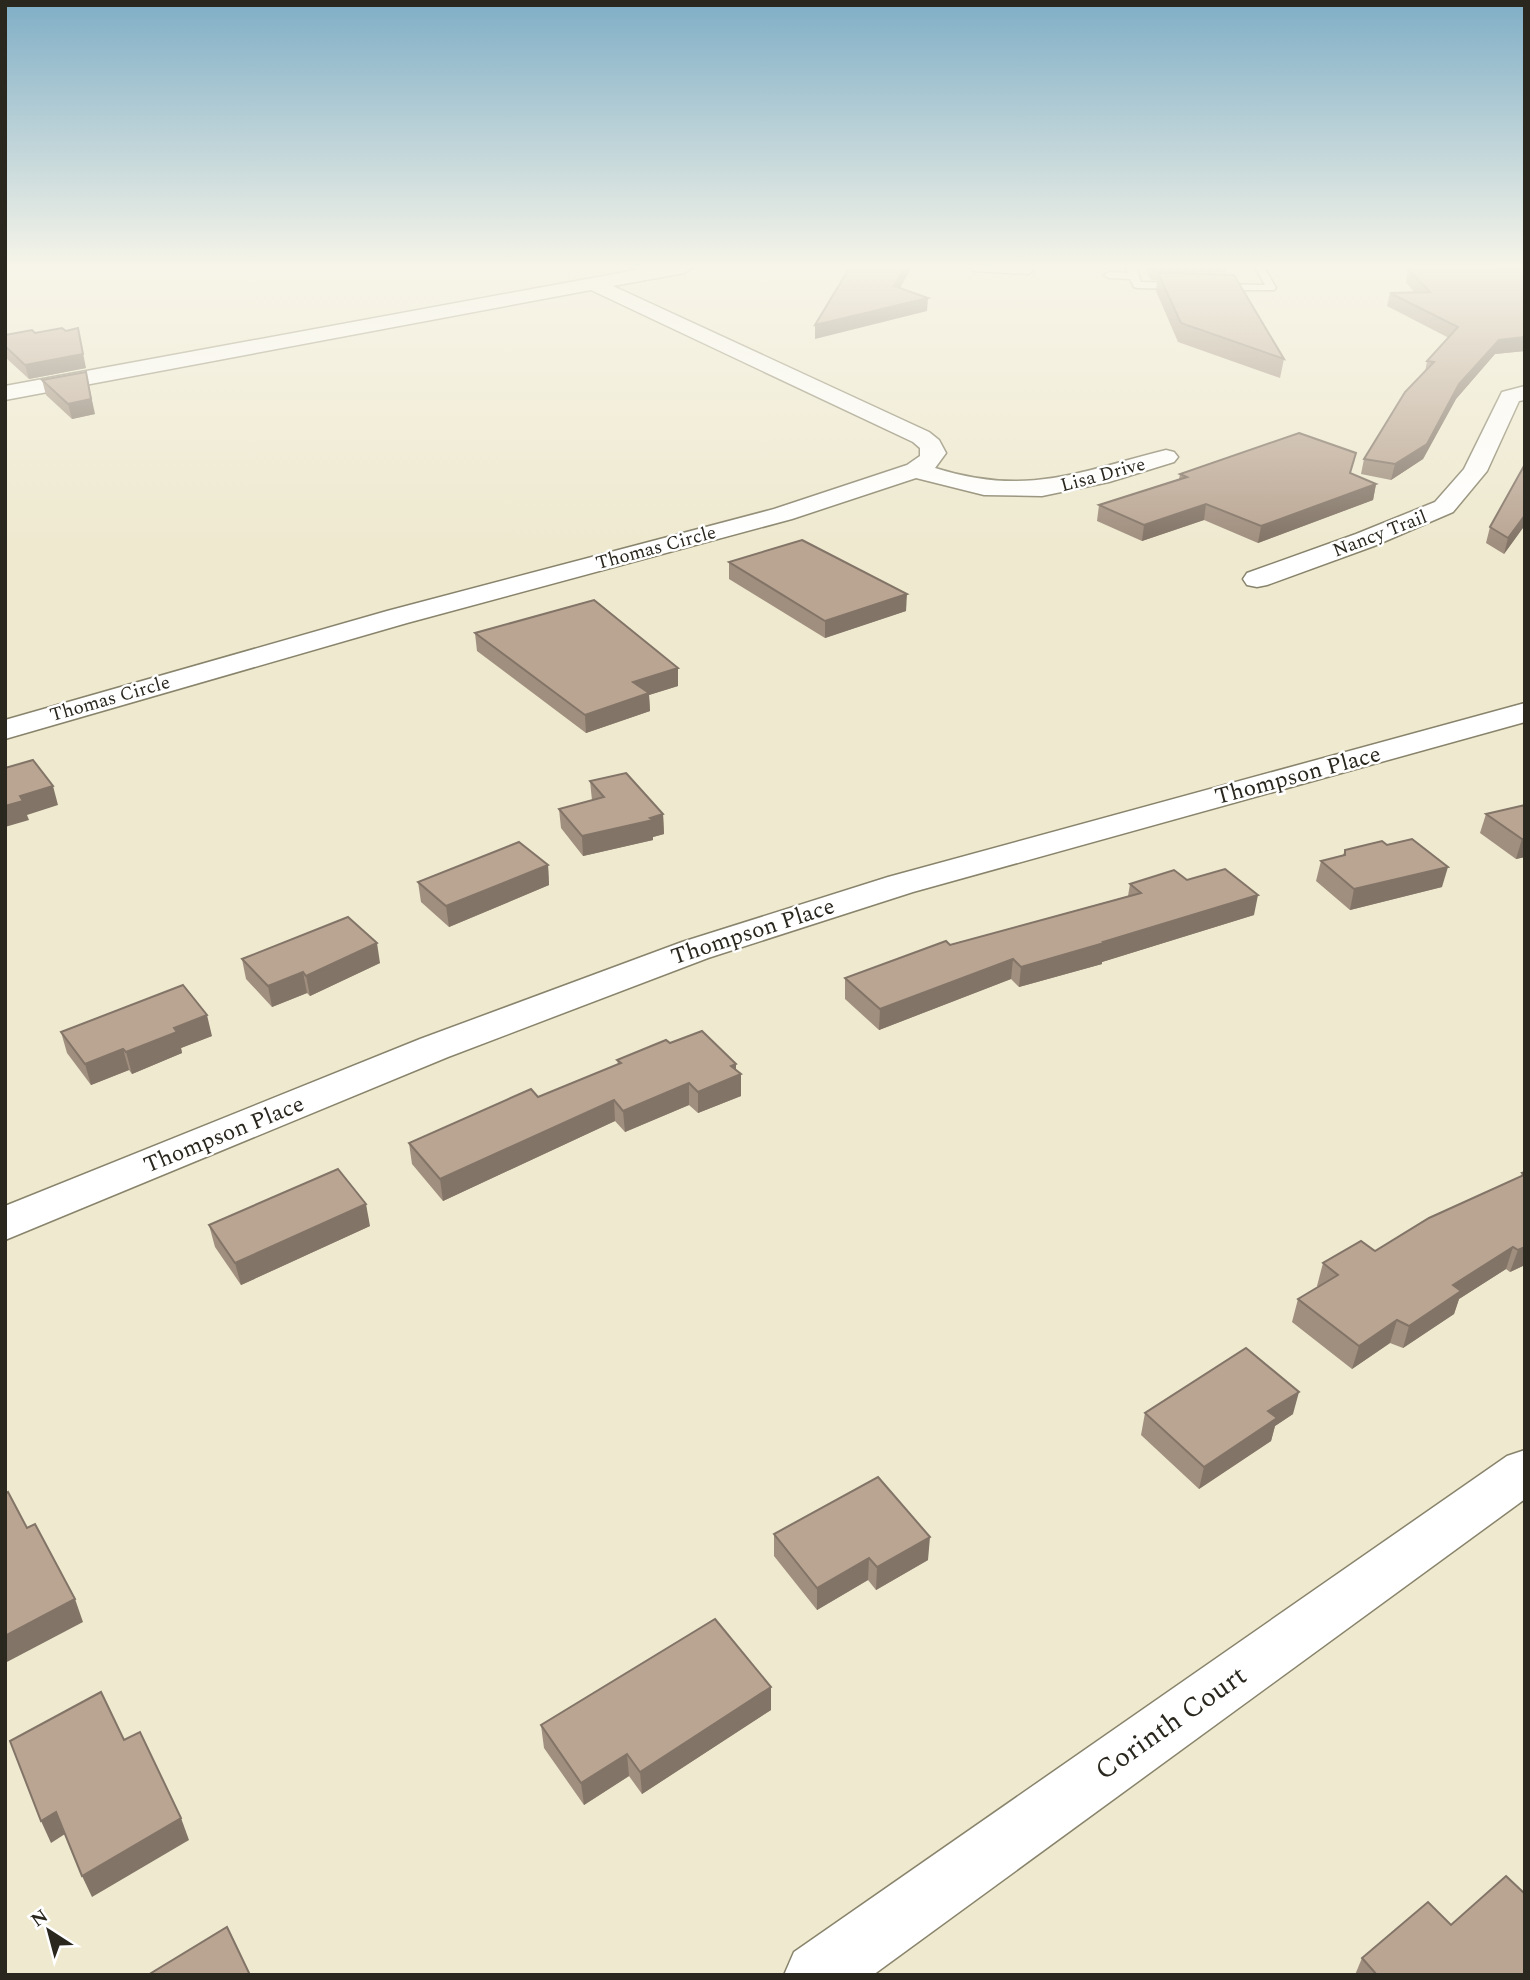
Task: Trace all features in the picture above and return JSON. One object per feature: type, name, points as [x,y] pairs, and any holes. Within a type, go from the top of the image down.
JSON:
[{"type":"street","points":[[5,393],[181,359]]},
{"type":"street","points":[[755,359],[921,437],[931,445],[934,453],[929,461],[916,470]]},
{"type":"street","name":"Nancy Trail","points":[[1257,579],[1398,528],[1444,508],[1475,471],[1510,397],[1525,393]]},
{"type":"street","name":"Lisa Drive","points":[[916,470],[967,486],[1034,490],[1079,484],[1166,457]]},
{"type":"street","name":"Thomas Circle","points":[[5,730],[397,617],[783,514],[916,470]]},
{"type":"street","name":"Thompson Place","points":[[5,1224],[484,1029],[696,950],[923,878],[1525,712]]},
{"type":"street","name":"Corinth Court","points":[[817,1975],[1525,1471]]},
{"type":"building","points":[[19,359],[55,359],[25,365]]},
{"type":"building","points":[[1481,359],[1459,384],[1427,444],[1395,464],[1364,459],[1405,392],[1434,362],[1427,361]]},
{"type":"building","points":[[86,372],[91,399],[68,404],[42,380]]},
{"type":"building","points":[[1299,433],[1356,453],[1350,473],[1376,484],[1261,526],[1206,504],[1144,525],[1099,505],[1187,477],[1180,474]]},
{"type":"building","points":[[1525,464],[1525,515],[1508,538],[1490,527]]},
{"type":"building","points":[[802,540],[907,594],[825,621],[729,562]]},
{"type":"building","points":[[594,600],[678,668],[633,682],[649,693],[585,715],[475,633]]},
{"type":"building","points":[[33,760],[53,786],[20,796],[23,801],[5,806],[5,768]]},
{"type":"building","points":[[626,773],[663,814],[650,818],[653,820],[582,836],[559,809],[604,797],[590,781]]},
{"type":"building","points":[[1525,805],[1525,839],[1486,814]]},
{"type":"building","points":[[1412,839],[1448,867],[1354,889],[1321,861],[1345,855],[1345,850],[1382,841],[1387,845]]},
{"type":"building","points":[[519,842],[548,865],[446,906],[418,882]]},
{"type":"building","points":[[1225,869],[1258,895],[1021,967],[1013,959],[880,1009],[845,978],[946,941],[950,945],[1141,893],[1130,884],[1174,870],[1187,880]]},
{"type":"building","points":[[348,917],[377,943],[306,976],[303,972],[268,986],[242,959]]},
{"type":"building","points":[[183,985],[207,1015],[174,1028],[177,1032],[126,1052],[123,1049],[85,1064],[61,1032]]},
{"type":"building","points":[[702,1031],[736,1064],[731,1066],[741,1074],[698,1092],[689,1083],[623,1111],[614,1100],[440,1179],[409,1143],[531,1089],[538,1097],[621,1063],[617,1060],[666,1040],[670,1043]]},
{"type":"building","points":[[338,1169],[366,1204],[235,1263],[209,1225]]},
{"type":"building","points":[[1525,1172],[1525,1247],[1518,1250],[1513,1247],[1453,1285],[1461,1291],[1409,1326],[1397,1320],[1359,1346],[1298,1299],[1338,1275],[1323,1263],[1361,1241],[1375,1251],[1429,1218],[1524,1175],[1522,1173]]},
{"type":"building","points":[[1246,1348],[1299,1392],[1268,1411],[1277,1418],[1204,1467],[1145,1413]]},
{"type":"building","points":[[878,1477],[930,1537],[877,1567],[869,1558],[817,1588],[774,1534]]},
{"type":"building","points":[[8,1492],[27,1528],[35,1524],[75,1599],[5,1636],[5,1494]]},
{"type":"building","points":[[715,1619],[771,1687],[640,1772],[627,1754],[581,1783],[541,1725]]},
{"type":"building","points":[[101,1692],[124,1740],[140,1732],[181,1818],[82,1876],[56,1812],[41,1821],[10,1741]]},
{"type":"building","points":[[1506,1876],[1525,1894],[1525,1975],[1377,1975],[1362,1958],[1428,1902],[1451,1925]]},
{"type":"building","points":[[227,1927],[250,1975],[148,1975]]}]
